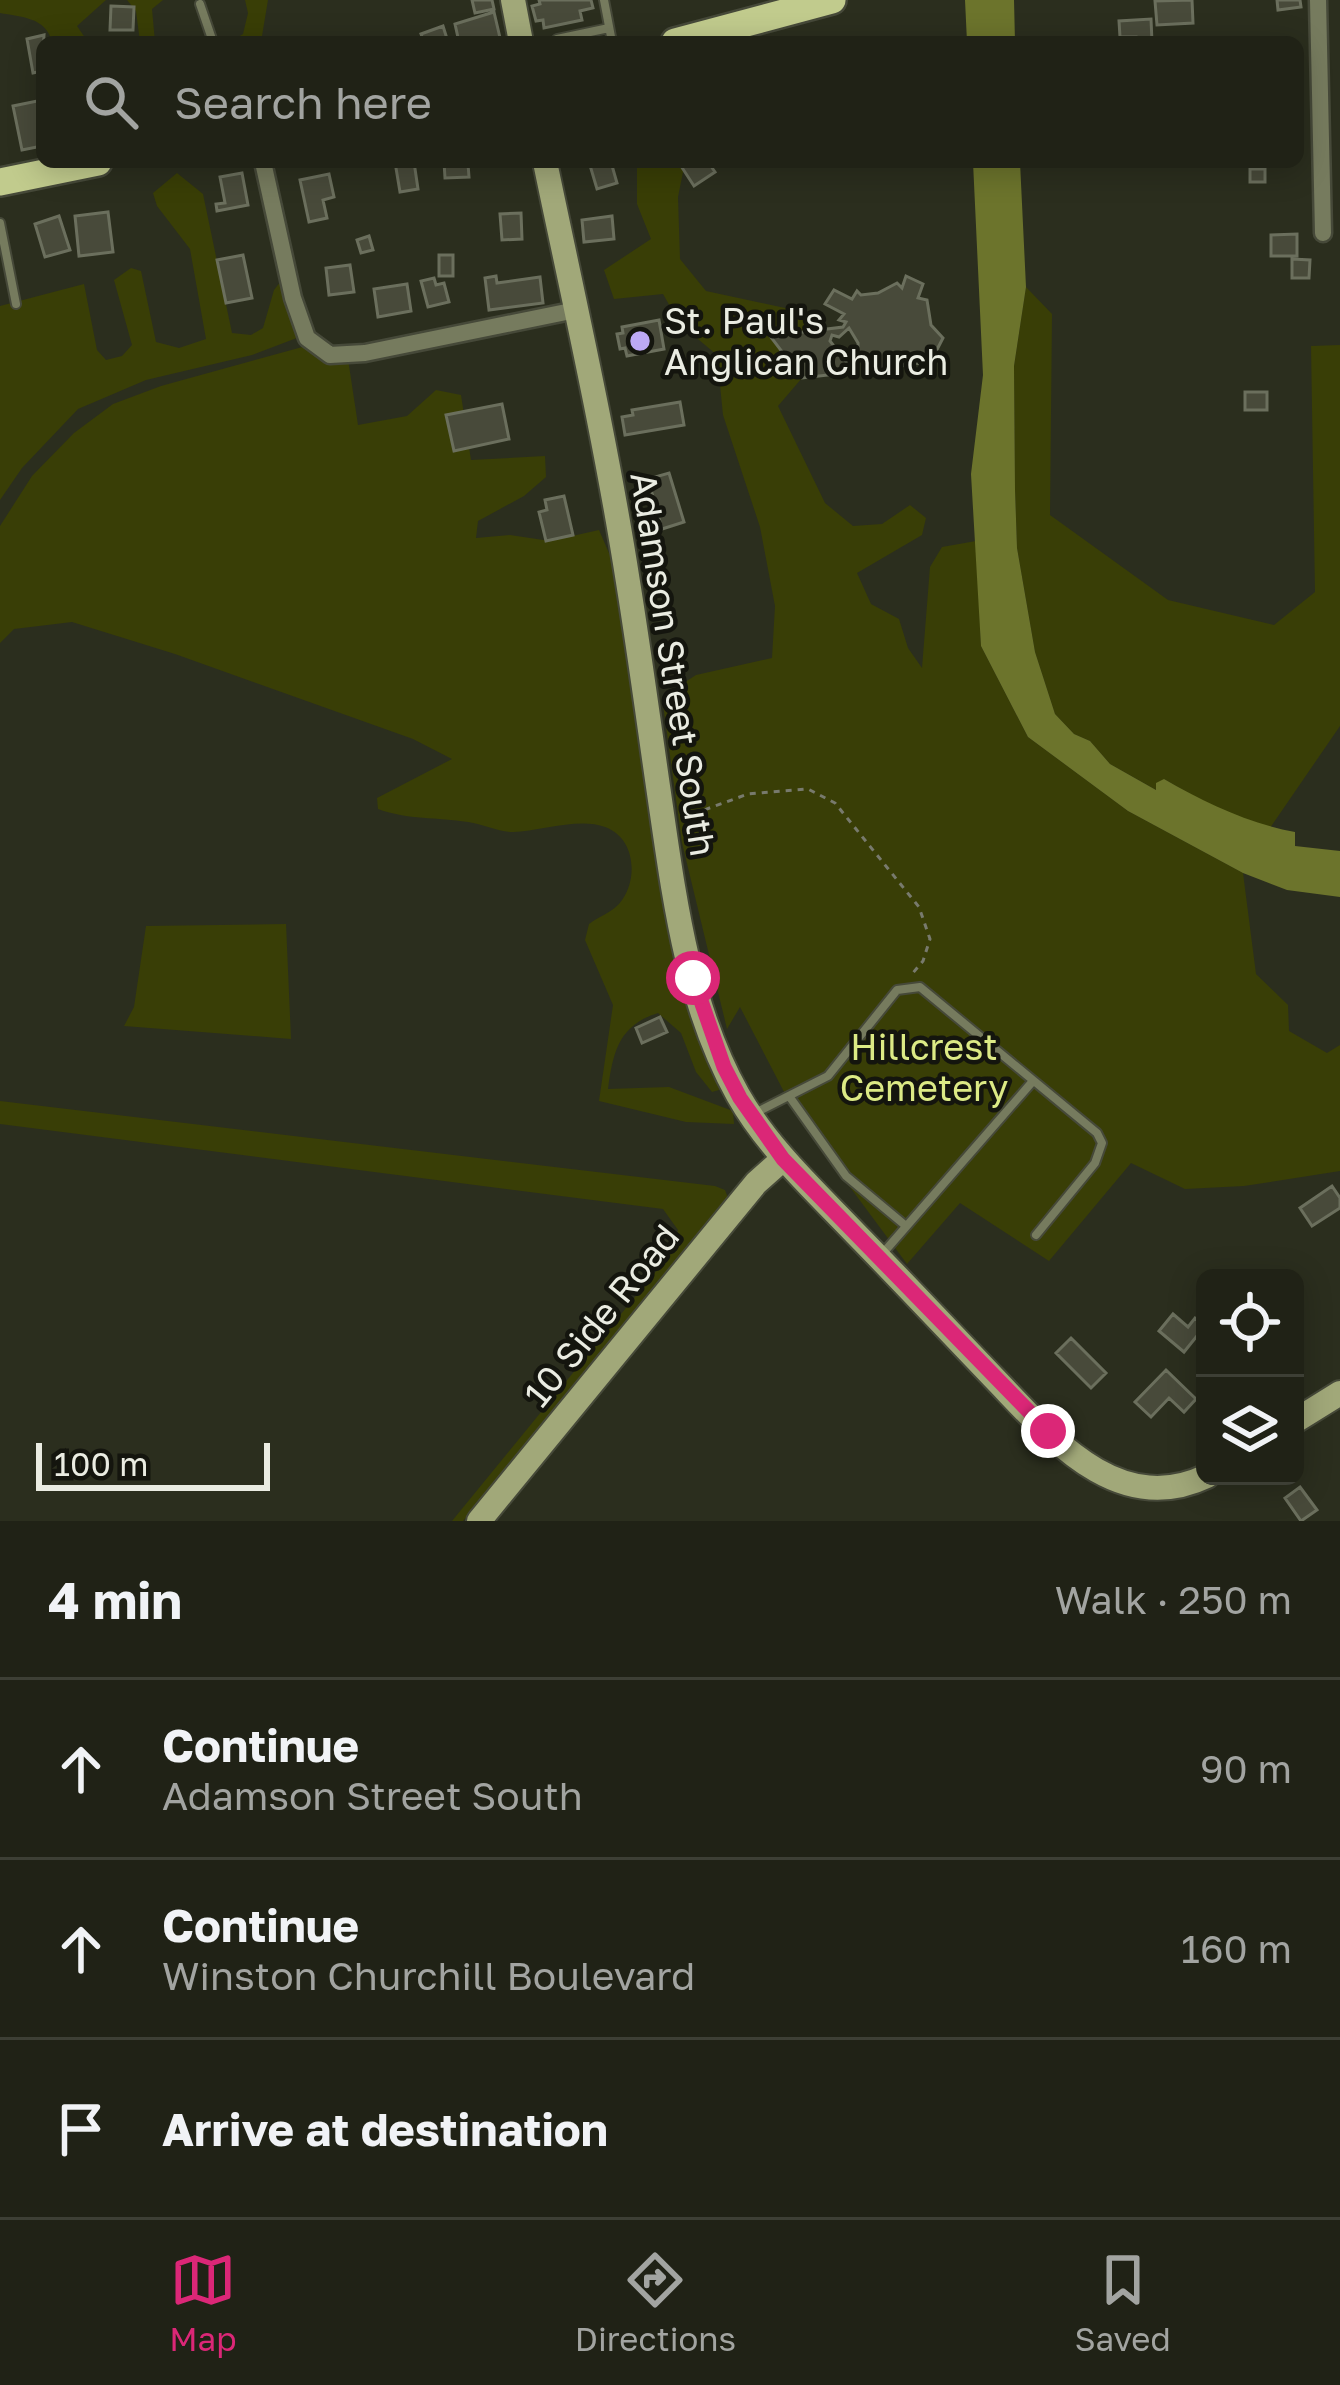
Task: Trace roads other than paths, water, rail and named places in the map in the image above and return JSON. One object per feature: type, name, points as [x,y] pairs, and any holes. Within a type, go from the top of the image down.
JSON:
[{"type":"main road","points":[[513,0],[520,36]]},
{"type":"main road","points":[[692,36],[767,8],[832,0]]},
{"type":"main road","points":[[0,182],[69,168]]},
{"type":"main road","name":"Adamson Street South","points":[[546,168],[628,578],[664,825],[693,978],[724,1067],[783,1159],[1083,1465],[1122,1484],[1141,1487],[1196,1481]]},
{"type":"main road","name":"10 Side Road","points":[[479,1521],[756,1183],[783,1159]]},
{"type":"main road","points":[[1304,1415],[1340,1393]]},
{"type":"street","points":[[1318,0],[1323,232]]},
{"type":"street","points":[[264,168],[293,298],[307,338],[330,355],[365,353],[576,310]]},
{"type":"lane","points":[[604,0],[611,36]]},
{"type":"lane","points":[[200,4],[211,36]]},
{"type":"lane","points":[[570,36],[609,28]]},
{"type":"lane","points":[[0,223],[16,304]]},
{"type":"lane","points":[[752,1115],[828,1076],[897,989],[920,987],[1097,1133],[1102,1143],[1095,1163],[1036,1235]]},
{"type":"lane","points":[[879,1258],[1033,1081]]},
{"type":"lane","points":[[789,1096],[846,1176],[906,1226]]},
{"type":"place","name":"St. Paul's Anglican Church","points":[[640,341]]},
{"type":"park label","name":"Hillcrest Cemetery","points":[[924,1066]]}]
